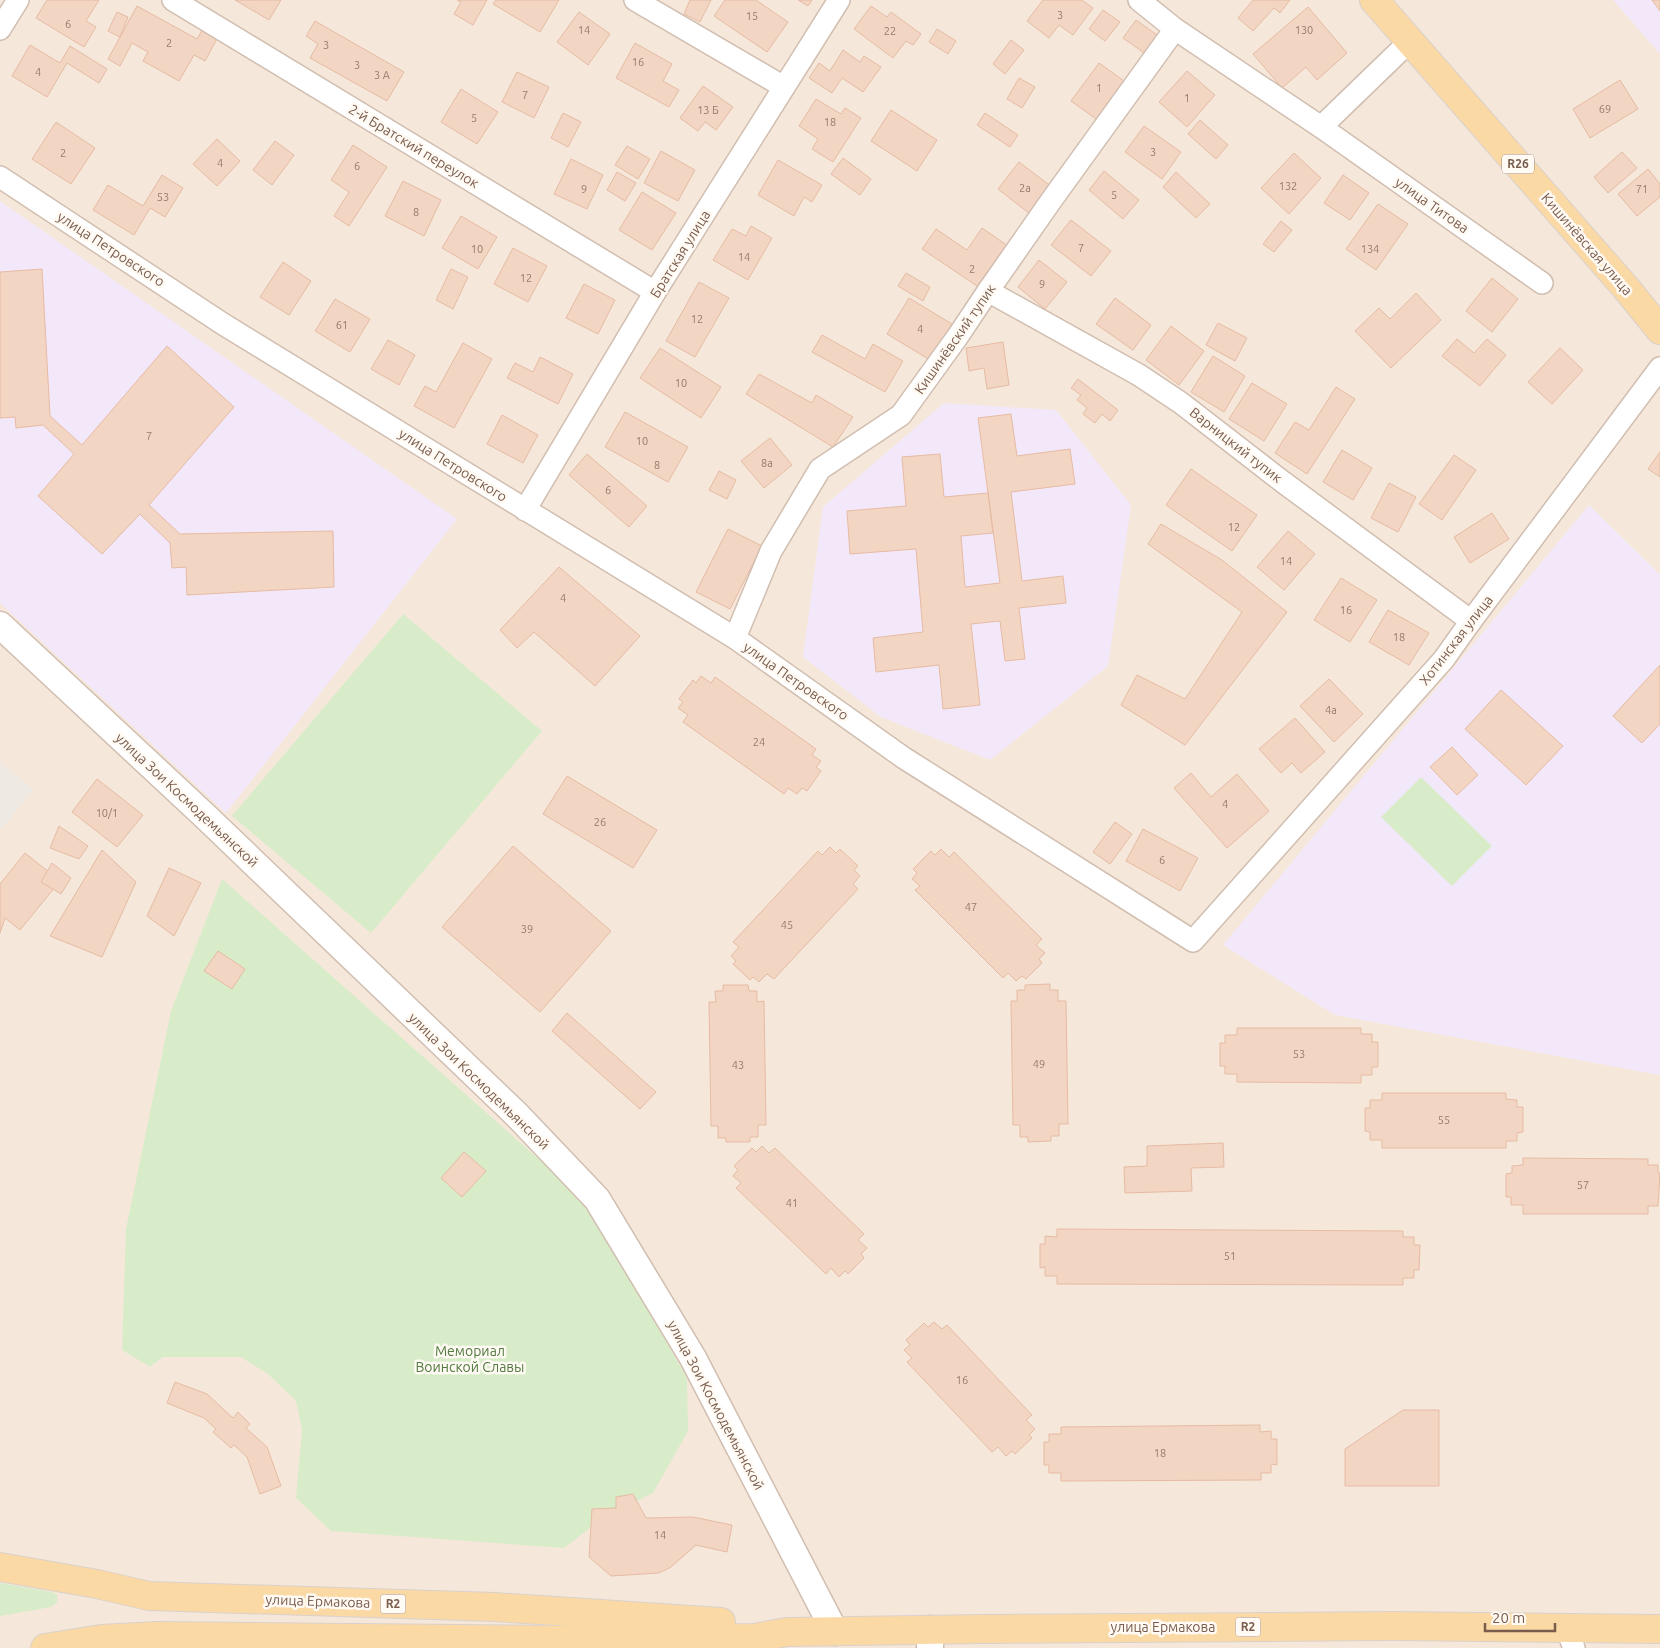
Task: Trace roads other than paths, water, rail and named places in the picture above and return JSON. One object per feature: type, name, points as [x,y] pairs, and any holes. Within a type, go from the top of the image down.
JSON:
[{"type":"main road","name":"Кишинёвская улица","points":[[1374,0],[1626,288],[1660,330]]},
{"type":"main road","name":"улица Ермакова","points":[[0,1567],[97,1584],[149,1596],[495,1607],[755,1624],[787,1632]]},
{"type":"main road","name":"улица Ермакова","points":[[45,1648],[101,1639],[156,1636],[572,1640],[754,1638],[787,1632],[835,1632],[930,1639],[1392,1626],[1570,1638],[1660,1629]]},
{"type":"street","points":[[0,29],[18,0]]},
{"type":"street","name":"2-й Братский переулок","points":[[173,0],[655,292]]},
{"type":"street","points":[[635,0],[784,88]]},
{"type":"street","name":"Братская улица","points":[[525,510],[655,292],[839,0]]},
{"type":"street","name":"улица Титова","points":[[1139,0],[1176,29],[1321,127],[1542,283]]},
{"type":"street","name":"Кишинёвский тупик","points":[[735,638],[771,551],[820,469],[901,415],[1176,29]]},
{"type":"street","points":[[1321,127],[1410,41]]},
{"type":"street","name":"улица Петровского","points":[[0,176],[224,324],[735,638],[904,758],[1193,941]]},
{"type":"street","name":"Варницкий тупик","points":[[988,291],[1139,375],[1182,403],[1282,482],[1470,621]]},
{"type":"street","name":"Хотинская улица","points":[[1193,941],[1444,659],[1470,621],[1660,368]]},
{"type":"street","name":"улица Зои Космодемьянской","points":[[0,625],[197,809],[517,1115],[597,1199],[693,1358],[835,1632]]},
{"type":"park label","name":"Мемориал Воинской Славы","points":[[470,1359]]}]
